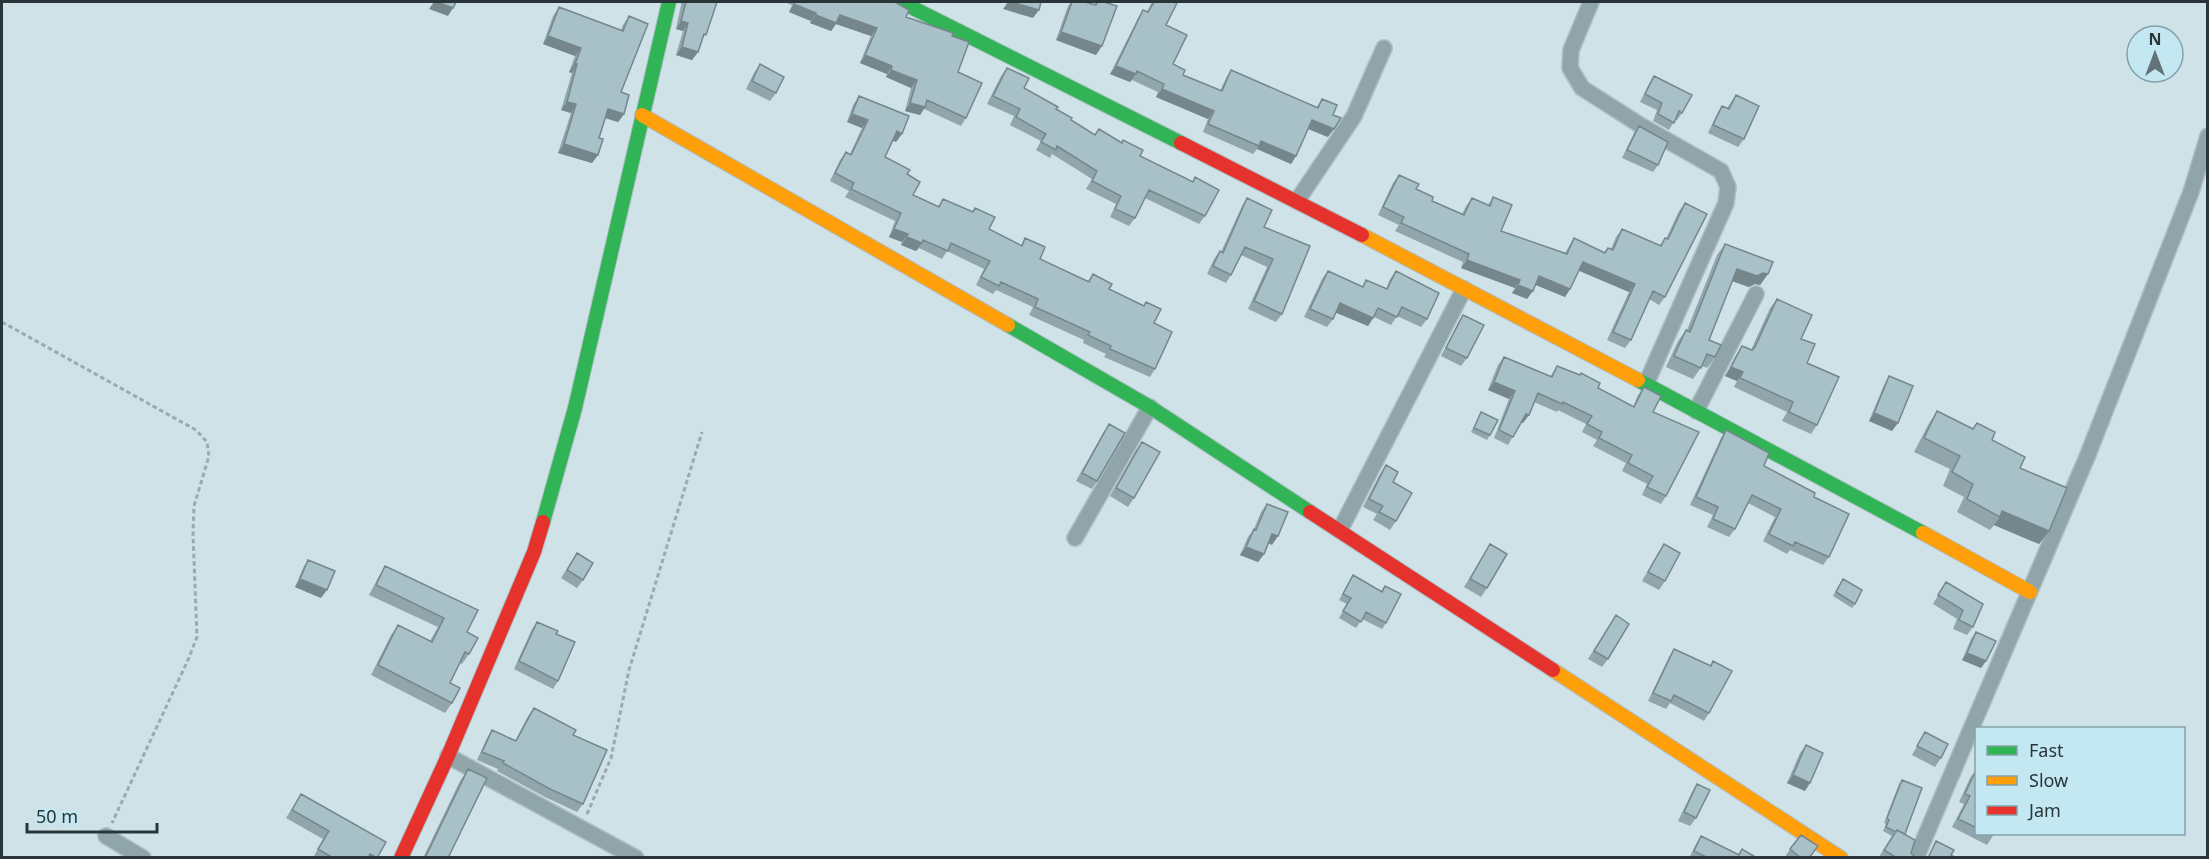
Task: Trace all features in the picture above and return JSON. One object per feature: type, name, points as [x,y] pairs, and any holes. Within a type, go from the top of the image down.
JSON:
[{"type":"street","points":[[401,858],[448,756],[534,552],[558,475],[575,408],[669,2]]},
{"type":"street","points":[[901,2],[1297,201],[1646,384],[2031,592]]},
{"type":"street","points":[[1591,2],[1571,50],[1570,68],[1582,88],[1640,125],[1721,171],[1728,187],[1726,203],[1646,384]]},
{"type":"street","points":[[1297,201],[1354,116],[1384,48]]},
{"type":"street","points":[[642,115],[1150,407],[1841,858]]},
{"type":"street","points":[[1916,858],[2087,457],[2191,192],[2208,136]]},
{"type":"street","points":[[1340,530],[1464,289]]},
{"type":"street","points":[[1696,411],[1756,294]]},
{"type":"street","points":[[1075,538],[1150,407]]},
{"type":"street","points":[[448,756],[636,858]]},
{"type":"street","points":[[106,836],[143,858]]},
{"type":"path","points":[[2,322],[196,430],[207,442],[208,456],[194,506],[197,637],[106,836]]},
{"type":"path","points":[[581,828],[611,758],[629,670],[702,432]]},
{"type":"building","points":[[437,2],[456,2],[453,8]]},
{"type":"building","points":[[686,2],[717,2],[698,52],[682,47],[688,23],[681,21]]},
{"type":"building","points":[[795,2],[895,2],[909,10],[906,17],[953,33],[952,36],[969,42],[958,72],[982,83],[966,118],[927,100],[925,107],[910,103],[917,80],[891,70],[892,66],[865,55],[877,28],[840,15],[836,23],[794,4]]},
{"type":"building","points":[[1012,2],[1041,2],[1039,10]]},
{"type":"building","points":[[1072,2],[1096,5],[1097,2],[1104,2],[1117,6],[1102,46],[1061,32]]},
{"type":"building","points":[[1154,2],[1177,3],[1166,25],[1187,35],[1173,64],[1185,70],[1183,75],[1222,91],[1231,70],[1318,108],[1322,99],[1337,105],[1333,115],[1341,118],[1334,129],[1312,120],[1296,156],[1261,141],[1259,146],[1208,124],[1214,111],[1162,89],[1164,84],[1137,71],[1136,74],[1116,66],[1143,10],[1148,12]]},
{"type":"building","points":[[559,7],[623,31],[629,16],[648,24],[621,92],[629,95],[624,114],[608,109],[599,138],[603,139],[598,155],[564,144],[576,104],[567,102],[581,48],[548,36]]},
{"type":"building","points":[[760,64],[784,77],[776,93],[752,81]]},
{"type":"building","points":[[1007,68],[1029,78],[1024,88],[1058,107],[1056,109],[1095,135],[1099,129],[1122,143],[1123,140],[1143,150],[1140,156],[1193,182],[1195,177],[1219,190],[1205,216],[1149,190],[1135,218],[1115,209],[1121,196],[1092,181],[1097,171],[1057,146],[1056,150],[1041,142],[1046,134],[1016,117],[1020,109],[993,96]]},
{"type":"building","points":[[1654,76],[1692,95],[1682,113],[1679,111],[1674,123],[1658,114],[1662,103],[1645,94]]},
{"type":"building","points":[[1736,95],[1759,106],[1744,139],[1713,125],[1722,106],[1729,109]]},
{"type":"building","points":[[859,96],[909,116],[902,134],[897,131],[885,157],[910,170],[907,174],[920,182],[913,195],[939,207],[943,199],[973,212],[975,208],[995,217],[989,229],[1022,246],[1025,238],[1045,247],[1040,259],[1089,282],[1093,274],[1112,284],[1109,289],[1144,306],[1146,302],[1161,309],[1154,323],[1172,332],[1155,369],[1110,349],[1111,346],[1088,335],[1090,332],[1035,307],[1038,299],[1001,282],[999,286],[981,277],[990,261],[951,243],[948,251],[923,240],[922,243],[907,237],[908,234],[894,229],[901,213],[851,189],[854,183],[835,173],[846,152],[851,155],[868,120],[852,114]]},
{"type":"building","points":[[1639,126],[1668,142],[1658,165],[1627,150]]},
{"type":"building","points":[[1399,175],[1419,184],[1416,189],[1433,197],[1432,201],[1464,215],[1472,198],[1490,206],[1493,197],[1512,205],[1501,231],[1567,254],[1574,238],[1605,253],[1608,248],[1613,250],[1622,229],[1661,246],[1665,238],[1668,239],[1685,203],[1707,214],[1665,297],[1653,291],[1631,340],[1613,332],[1635,284],[1583,262],[1570,289],[1539,276],[1533,291],[1518,285],[1520,280],[1467,260],[1469,254],[1401,223],[1404,217],[1383,207]]},
{"type":"building","points":[[1247,198],[1272,210],[1264,227],[1310,246],[1282,314],[1254,301],[1273,259],[1245,247],[1231,275],[1213,266],[1220,251],[1223,253]]},
{"type":"building","points":[[1725,244],[1773,262],[1768,274],[1763,273],[1757,276],[1737,269],[1709,340],[1721,345],[1715,357],[1707,354],[1701,368],[1674,356],[1686,330],[1690,332]]},
{"type":"building","points":[[1328,271],[1363,287],[1366,280],[1387,289],[1396,271],[1439,293],[1427,319],[1402,307],[1397,317],[1378,308],[1373,318],[1340,303],[1333,319],[1310,309]]},
{"type":"building","points":[[1777,299],[1812,315],[1801,339],[1815,344],[1807,363],[1839,377],[1817,425],[1789,412],[1793,402],[1740,378],[1743,372],[1731,367],[1742,346],[1752,350],[1755,347]]},
{"type":"building","points":[[1463,315],[1484,325],[1467,358],[1446,348]]},
{"type":"building","points":[[1504,357],[1552,377],[1557,366],[1580,375],[1581,373],[1600,383],[1598,388],[1634,407],[1644,387],[1661,396],[1653,412],[1699,432],[1666,496],[1647,487],[1653,476],[1628,463],[1632,455],[1599,438],[1602,432],[1587,424],[1592,416],[1563,402],[1562,404],[1538,393],[1529,415],[1526,414],[1513,437],[1499,430],[1515,391],[1494,382]]},
{"type":"building","points":[[1889,376],[1913,386],[1898,423],[1874,413]]},
{"type":"building","points":[[1937,411],[1973,429],[1977,423],[1995,432],[1992,440],[2025,457],[2020,468],[2067,488],[2049,531],[2002,511],[2000,517],[1967,499],[1973,484],[1952,472],[1960,456],[1924,438]]},
{"type":"building","points":[[1481,412],[1498,420],[1490,435],[1474,428]]},
{"type":"building","points":[[1109,424],[1125,433],[1097,481],[1082,473]]},
{"type":"building","points":[[1726,430],[1769,453],[1764,466],[1815,493],[1814,497],[1849,514],[1829,557],[1795,542],[1793,546],[1769,534],[1781,509],[1752,495],[1735,529],[1713,519],[1718,507],[1696,497]]},
{"type":"building","points":[[1142,442],[1160,452],[1134,498],[1116,488]]},
{"type":"building","points":[[1386,465],[1398,472],[1393,482],[1412,493],[1396,521],[1379,512],[1383,506],[1369,499]]},
{"type":"building","points":[[1267,504],[1288,512],[1278,536],[1272,534],[1264,554],[1246,547]]},
{"type":"building","points":[[1490,544],[1507,554],[1487,588],[1470,579]]},
{"type":"building","points":[[1664,544],[1680,553],[1665,581],[1648,572]]},
{"type":"building","points":[[577,553],[593,563],[583,580],[567,570]]},
{"type":"building","points":[[308,560],[335,571],[327,590],[300,579]]},
{"type":"building","points":[[385,566],[478,610],[467,632],[478,638],[469,654],[465,652],[450,683],[460,688],[452,703],[378,665],[398,625],[432,642],[444,618],[376,585]]},
{"type":"building","points":[[1353,575],[1382,592],[1385,586],[1401,594],[1386,623],[1366,612],[1361,622],[1343,611],[1351,598],[1343,594]]},
{"type":"building","points":[[1843,579],[1862,590],[1855,604],[1836,592]]},
{"type":"building","points":[[1946,582],[1983,604],[1973,627],[1959,620],[1963,610],[1938,595]]},
{"type":"building","points":[[1616,615],[1629,624],[1608,659],[1594,651]]},
{"type":"building","points":[[537,622],[558,631],[556,634],[575,642],[558,681],[519,661]]},
{"type":"building","points":[[1976,632],[1996,641],[1986,661],[1967,653]]},
{"type":"building","points":[[1674,649],[1711,666],[1713,661],[1732,671],[1709,713],[1674,695],[1671,701],[1653,693]]},
{"type":"building","points":[[534,708],[576,730],[573,735],[607,750],[583,804],[550,789],[503,763],[504,761],[482,752],[492,730],[516,741]]},
{"type":"building","points":[[1925,732],[1948,744],[1941,758],[1917,746]]},
{"type":"building","points":[[1806,745],[1823,753],[1810,783],[1793,775]]},
{"type":"building","points":[[468,769],[487,778],[448,858],[425,858]]},
{"type":"building","points":[[1975,772],[1975,827],[1958,819],[1970,796],[1965,794]]},
{"type":"building","points":[[1902,780],[1922,788],[1905,834],[1886,827],[1889,820],[1887,818]]},
{"type":"building","points":[[1697,784],[1710,790],[1696,818],[1684,812]]},
{"type":"building","points":[[301,794],[386,842],[377,858],[370,854],[368,858],[333,858],[318,849],[329,831],[292,810]]},
{"type":"building","points":[[1897,830],[1915,840],[1911,853],[1916,858],[1897,858],[1884,850]]},
{"type":"building","points":[[1801,835],[1818,846],[1809,858],[1801,858],[1790,849]]},
{"type":"building","points":[[1701,836],[1739,855],[1742,849],[1757,858],[1708,858],[1694,851]]},
{"type":"building","points":[[1936,841],[1954,850],[1951,855],[1956,858],[1928,858]]},
{"type":"traffic: fast","points":[[543,522],[575,408],[669,2]]},
{"type":"traffic: fast","points":[[901,2],[1181,143]]},
{"type":"traffic: fast","points":[[1008,325],[1150,407],[1310,512]]},
{"type":"traffic: fast","points":[[1638,380],[1923,533]]},
{"type":"traffic: slow","points":[[642,115],[1008,325]]},
{"type":"traffic: slow","points":[[1362,235],[1638,380]]},
{"type":"traffic: slow","points":[[1923,533],[2030,592]]},
{"type":"traffic: slow","points":[[1553,670],[1841,858]]},
{"type":"traffic: jam","points":[[1181,143],[1362,235]]},
{"type":"traffic: jam","points":[[1310,512],[1553,670]]},
{"type":"traffic: jam","points":[[401,858],[448,756],[534,552],[543,522]]}]
